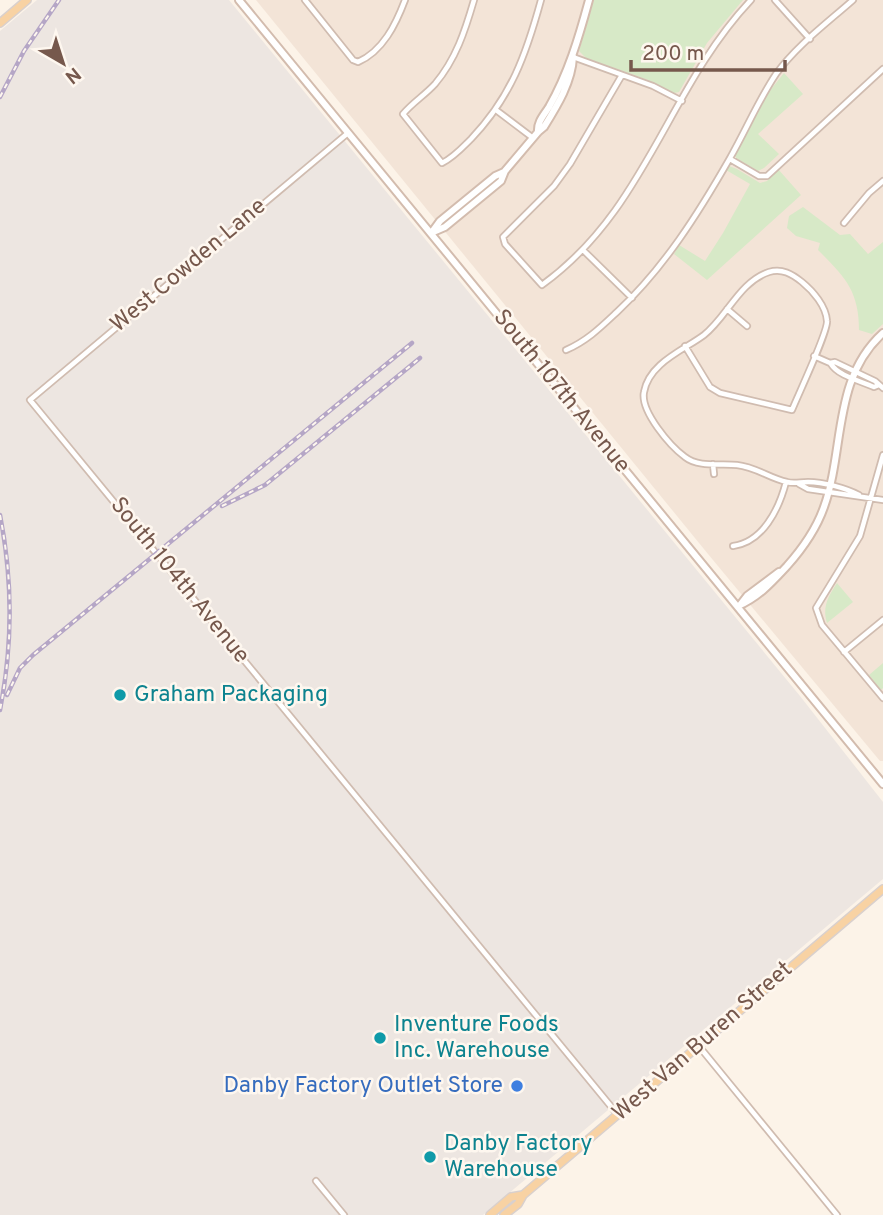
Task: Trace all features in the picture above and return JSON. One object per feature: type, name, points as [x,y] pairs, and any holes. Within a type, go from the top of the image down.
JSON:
[{"type":"main road","points":[[0,23],[27,0]]},
{"type":"main road","name":"South 107th Avenue","points":[[239,0],[883,784]]},
{"type":"main road","points":[[431,233],[445,228],[501,181],[505,171],[538,131],[537,125],[549,107],[573,57],[589,0]]},
{"type":"main road","points":[[738,607],[767,589],[811,535],[829,489],[842,414],[854,375],[867,350],[883,333]]},
{"type":"main road","name":"West Van Buren Street","points":[[504,1215],[518,1204],[523,1195],[883,889]]},
{"type":"main road","name":"West Van Buren Street","points":[[491,1215],[512,1197],[523,1195]]},
{"type":"street","points":[[305,0],[353,60],[358,62],[375,51],[391,33],[403,1]]},
{"type":"street","points":[[474,0],[457,51],[449,65],[403,114],[442,163],[464,145],[496,110],[515,79],[541,0]]},
{"type":"street","points":[[622,75],[570,164],[554,186],[503,237],[505,244],[542,285],[583,250],[628,195],[725,31],[751,0]]},
{"type":"street","points":[[775,0],[810,39]]},
{"type":"street","points":[[566,350],[582,343],[632,298],[667,258],[730,159],[762,96],[779,71],[853,0]]},
{"type":"street","points":[[573,57],[653,86],[682,101]]},
{"type":"street","points":[[730,159],[759,176],[767,176],[883,69]]},
{"type":"street","points":[[496,110],[533,138]]},
{"type":"street","name":"West Cowden Lane","points":[[30,400],[349,133]]},
{"type":"street","points":[[844,223],[869,192],[883,181]]},
{"type":"street","points":[[583,250],[632,298]]},
{"type":"street","points":[[685,346],[710,387],[720,393],[792,410],[828,322],[822,304],[806,285],[790,272],[770,272],[757,278],[705,334],[685,346],[652,374],[644,392],[645,407],[673,446],[691,461],[736,464],[759,469],[808,489],[829,489],[851,497],[859,495],[883,500]]},
{"type":"street","points":[[727,309],[747,326]]},
{"type":"street","points":[[814,356],[874,387],[881,387]]},
{"type":"street","name":"South 104th Avenue","points":[[30,400],[618,1115]]},
{"type":"street","points":[[883,455],[860,536],[817,608],[822,625],[883,698]]},
{"type":"street","points":[[713,464],[714,474]]},
{"type":"street","points":[[733,546],[743,545],[768,523],[786,482]]},
{"type":"street","points":[[844,652],[883,620]]},
{"type":"street","points":[[698,1045],[837,1215]]},
{"type":"street","points":[[316,1181],[344,1215]]},
{"type":"shaded area","points":[[37,0],[229,0],[800,696],[883,802],[883,879],[483,1215],[0,1215],[0,31]]},
{"type":"shaded area","points":[[256,0],[883,0],[883,761],[880,761],[708,554]]},
{"type":"green space","points":[[594,0],[743,0],[707,43],[679,92],[674,93],[648,80],[586,58],[579,51]]},
{"type":"green space","points":[[784,73],[803,94],[758,134],[779,154],[758,171],[735,155],[768,93]]},
{"type":"green space","points":[[729,166],[760,183],[767,181],[778,169],[801,195],[707,280],[674,254],[679,245],[705,261],[723,233],[750,184],[726,170]]},
{"type":"green space","points":[[803,207],[840,235],[850,234],[868,254],[883,242],[883,324],[872,334],[859,330],[856,305],[849,286],[818,250],[820,243],[796,236],[787,228],[789,216]]},
{"type":"green space","points":[[837,583],[853,602],[827,623],[827,602]]},
{"type":"green space","points":[[883,663],[883,688],[881,690],[869,675]]},
{"type":"railway","points":[[0,97],[24,51],[59,0]]},
{"type":"railway","points":[[7,695],[20,668],[33,655],[412,343]]},
{"type":"railway","points":[[222,506],[265,485],[420,358]]},
{"type":"railway","points":[[0,515],[10,612],[0,710]]},
{"type":"place","name":"Graham Packaging","points":[[120,695]]},
{"type":"place","name":"Inventure Foods Inc. Warehouse","points":[[380,1038]]},
{"type":"place","name":"Danby Factory Outlet Store","points":[[517,1086]]},
{"type":"place","name":"Danby Factory Warehouse","points":[[430,1157]]}]
